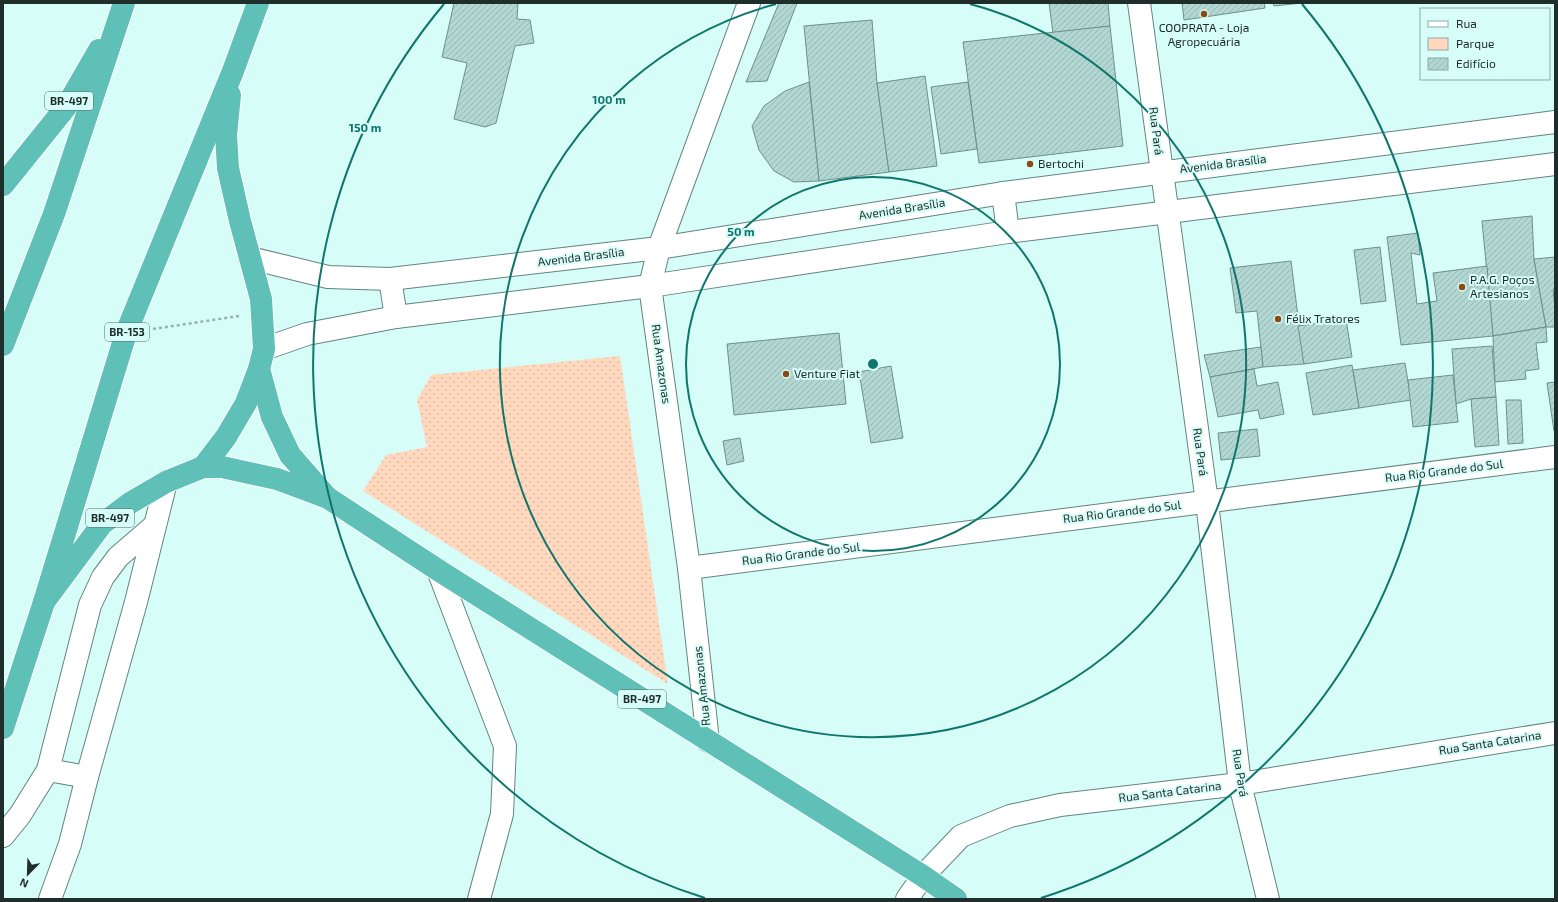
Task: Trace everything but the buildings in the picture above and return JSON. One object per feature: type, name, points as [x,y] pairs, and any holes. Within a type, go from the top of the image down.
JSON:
[{"type":"highway","name":"BR-153","points":[[3,728],[44,602],[126,333],[233,70],[258,3]]},
{"type":"highway","name":"BR-497","points":[[3,185],[66,107],[123,6]]},
{"type":"highway","points":[[3,346],[54,214],[123,6]]},
{"type":"highway","name":"BR-497","points":[[233,70],[226,135],[228,168],[261,299],[261,359],[272,417],[290,455],[328,498]]},
{"type":"highway","points":[[203,467],[226,438],[246,403],[261,359]]},
{"type":"highway","name":"BR-497","points":[[44,602],[102,524],[130,503],[166,482],[203,467],[222,467],[277,480],[328,498],[438,570],[923,876],[956,899]]},
{"type":"street","name":"Rua Amazonas","points":[[708,741],[689,568],[650,286],[659,248],[749,3]]},
{"type":"street","name":"Rua Pará","points":[[1139,3],[1207,502],[1240,784],[1268,899]]},
{"type":"street","name":"Avenida Brasília","points":[[250,258],[328,277],[390,279],[659,248],[1003,193],[1555,122]]},
{"type":"street","points":[[261,359],[307,334],[396,317],[650,286],[1008,232],[1555,164]]},
{"type":"street","points":[[1003,193],[1008,232]]},
{"type":"street","points":[[390,279],[396,317]]},
{"type":"street","name":"Rua Rio Grande do Sul","points":[[689,568],[1555,457]]},
{"type":"street","points":[[50,899],[70,844],[87,777],[136,602],[166,482]]},
{"type":"street","points":[[3,836],[20,815],[48,770],[90,605],[103,577],[118,557],[154,526]]},
{"type":"street","points":[[438,570],[505,746],[502,814],[479,899]]},
{"type":"street","name":"Rua Santa Catarina","points":[[907,899],[923,876],[961,836],[1010,816],[1060,805],[1240,784],[1555,733]]},
{"type":"street","points":[[48,770],[87,777]]},
{"type":"path","points":[[126,333],[262,312]]},
{"type":"green space","points":[[620,356],[668,684],[363,491],[386,455],[427,447],[417,400],[431,375]]},
{"type":"place","name":"COOPRATA - Loja Agropecuária","points":[[1204,14]]},
{"type":"place","name":"Bertochi","points":[[1030,164]]},
{"type":"place","name":"P.A.G. Poços Artesianos","points":[[1462,287]]},
{"type":"place","name":"Félix Tratores","points":[[1278,319]]},
{"type":"place","name":"Venture Fiat","points":[[786,374]]}]
